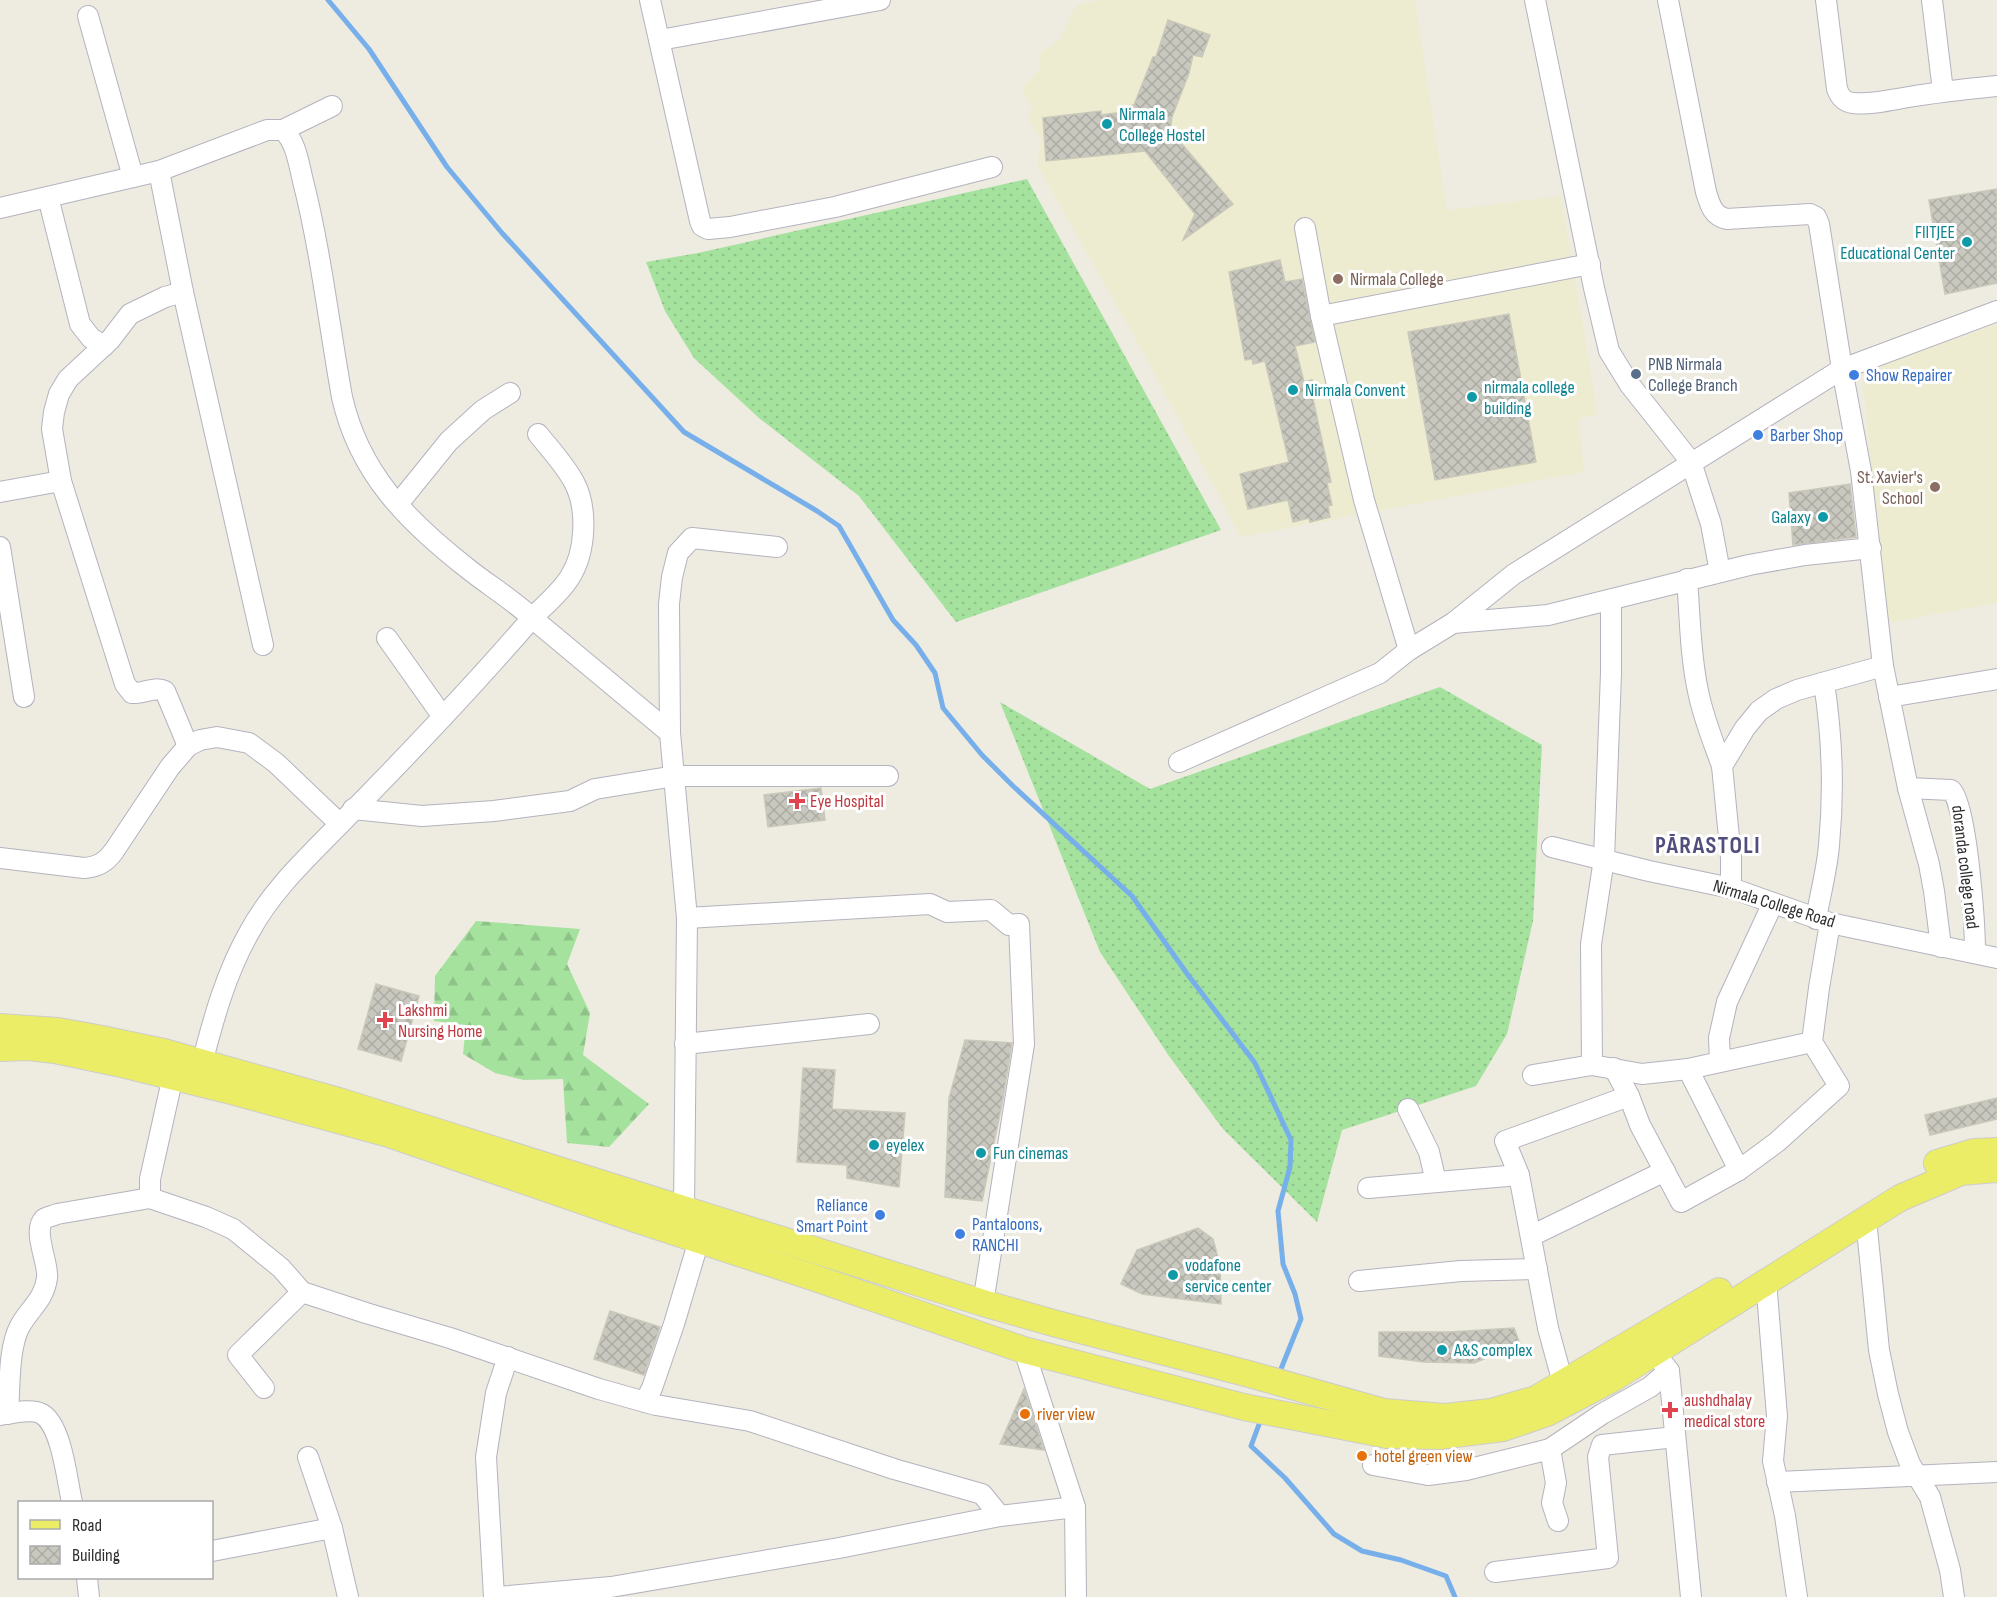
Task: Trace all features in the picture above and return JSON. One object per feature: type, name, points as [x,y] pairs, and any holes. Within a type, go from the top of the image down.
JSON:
[{"type":"main road","points":[[0,1027],[58,1031],[164,1052],[403,1120],[983,1303],[1384,1412],[1445,1417],[1491,1412],[1536,1399],[1779,1256],[1888,1187],[1934,1164],[1985,1151]]},
{"type":"main road","points":[[0,1048],[28,1047],[55,1050],[173,1076],[389,1134],[1024,1350],[1244,1407],[1387,1435],[1439,1436],[1503,1428],[1547,1413],[1612,1379],[1662,1362],[1766,1281],[1900,1198],[1961,1172],[1997,1169]]},
{"type":"main road","points":[[1187,1391],[1190,1358]]},
{"type":"street","points":[[650,0],[700,221],[702,226],[708,229],[835,207],[992,167]]},
{"type":"street","points":[[660,40],[880,0]]},
{"type":"street","points":[[1535,0],[1609,351],[1630,385],[1691,462],[1711,524],[1720,572]]},
{"type":"street","points":[[1668,0],[1710,205],[1719,217],[1727,219],[1802,214],[1816,217],[1824,245],[1842,369],[1861,471],[1883,666],[1908,788],[1929,864],[1941,947]]},
{"type":"street","points":[[1826,0],[1837,89],[1845,101],[1867,103],[1943,91],[1997,86]]},
{"type":"street","points":[[1932,0],[1943,91]]},
{"type":"street","points":[[88,16],[133,177]]},
{"type":"street","points":[[0,208],[159,171],[267,130],[283,130],[332,106]]},
{"type":"street","points":[[283,130],[296,154],[314,227],[347,419],[368,465],[381,486],[436,542],[468,569],[513,600],[670,733]]},
{"type":"street","points":[[159,171],[183,292],[262,645]]},
{"type":"street","points":[[48,196],[80,324],[91,338],[104,346]]},
{"type":"street","points":[[1305,228],[1321,316],[1364,500],[1409,651]]},
{"type":"street","points":[[1321,316],[1590,264]]},
{"type":"street","points":[[183,292],[165,297],[130,314],[104,346],[76,371],[59,394],[52,429],[61,481],[125,684],[132,693],[138,694],[155,689],[165,691],[188,746]]},
{"type":"street","points":[[1179,762],[1380,673],[1454,622],[1514,574],[1842,369],[1997,311]]},
{"type":"street","points":[[398,504],[449,441],[483,410],[510,393]]},
{"type":"street","points":[[202,1063],[226,977],[250,929],[276,894],[314,849],[478,682],[569,578],[578,562],[582,523],[580,499],[574,482],[538,434]]},
{"type":"street","points":[[0,492],[61,481]]},
{"type":"street","points":[[684,1209],[687,918],[670,733],[669,604],[672,577],[678,553],[692,538],[777,547]]},
{"type":"street","points":[[0,547],[24,697]]},
{"type":"street","points":[[1454,622],[1548,615],[1720,572],[1805,555],[1871,548]]},
{"type":"street","points":[[1687,579],[1698,690],[1703,714],[1722,766],[1731,858],[1731,888]]},
{"type":"street","points":[[1592,1065],[1591,944],[1604,859],[1611,673],[1611,600]]},
{"type":"street","points":[[387,638],[443,717]]},
{"type":"street","points":[[1722,766],[1759,711],[1768,704],[1797,690],[1883,666]]},
{"type":"street","points":[[1889,697],[1997,679]]},
{"type":"street","points":[[1614,1068],[1629,1096],[1640,1125],[1681,1202],[1739,1170],[1777,1142],[1839,1086],[1812,1042],[1819,988],[1831,796],[1824,682]]},
{"type":"street","points":[[0,858],[84,868],[103,863],[114,851],[170,767],[188,746],[200,740],[217,737],[249,743],[347,817],[422,816],[494,811],[570,801],[595,789],[675,776],[888,776]]},
{"type":"street","name":"doranda college road","points":[[1908,788],[1951,790],[1956,795],[1973,903],[1975,953]]},
{"type":"street","name":"Nirmala College Road","points":[[1552,847],[1731,888],[1823,921],[1997,958]]},
{"type":"street","points":[[1720,1061],[1719,1038],[1727,1002],[1773,903]]},
{"type":"street","points":[[687,918],[930,904],[947,912],[991,910],[1009,925],[1019,924],[1024,1044],[983,1303]]},
{"type":"street","points":[[685,1044],[869,1024]]},
{"type":"street","points":[[1533,1075],[1592,1065],[1642,1074],[1688,1069],[1812,1042]]},
{"type":"street","points":[[1688,1069],[1739,1170]]},
{"type":"street","points":[[150,1198],[150,1179],[173,1076]]},
{"type":"street","points":[[1563,1383],[1548,1328],[1519,1175],[1505,1141],[1629,1096]]},
{"type":"street","points":[[1408,1109],[1430,1152],[1436,1182]]},
{"type":"street","points":[[1531,1236],[1665,1171]]},
{"type":"street","points":[[1368,1188],[1519,1175]]},
{"type":"street","points":[[72,1501],[58,1437],[48,1419],[35,1412],[4,1414],[14,1341],[20,1326],[44,1292],[48,1274],[40,1237],[40,1225],[45,1218],[57,1214],[150,1198],[233,1229],[280,1268],[303,1292],[508,1357],[599,1389],[645,1402],[750,1421],[894,1469],[982,1494],[1000,1516]]},
{"type":"street","points":[[1866,1218],[1879,1350],[1898,1432],[1910,1464],[1930,1497],[1950,1570],[1954,1597]]},
{"type":"street","points":[[645,1402],[674,1324],[699,1240]]},
{"type":"street","points":[[1359,1281],[1461,1271],[1537,1269]]},
{"type":"street","points":[[1766,1281],[1777,1416],[1773,1461],[1785,1516],[1797,1597]]},
{"type":"street","points":[[264,1388],[238,1355],[303,1292]]},
{"type":"street","points":[[1024,1350],[1075,1507],[1076,1597]]},
{"type":"street","points":[[508,1357],[495,1393],[486,1457],[496,1597],[611,1587],[839,1548],[1000,1516],[1075,1507]]},
{"type":"street","points":[[1662,1362],[1675,1437],[1691,1597]]},
{"type":"street","points":[[1372,1465],[1428,1475],[1466,1470],[1550,1449],[1602,1414],[1650,1387],[1662,1362]]},
{"type":"street","points":[[1495,1572],[1608,1558],[1598,1457],[1602,1445],[1675,1437]]},
{"type":"street","points":[[1550,1449],[1556,1483],[1552,1503],[1558,1521]]},
{"type":"street","points":[[308,1457],[332,1528],[348,1597]]},
{"type":"street","points":[[1777,1482],[1997,1472]]},
{"type":"street","points":[[213,1551],[332,1528]]},
{"type":"street","points":[[87,1579],[89,1597]]},
{"type":"shaded area","name":"Nirmala College","points":[[1101,0],[1415,0],[1447,210],[1561,196],[1598,414],[1579,419],[1584,472],[1241,537],[1140,347],[1037,165],[1041,140],[1028,120],[1032,110],[1022,88],[1040,69],[1039,54],[1059,40],[1076,5]]},
{"type":"shaded area","name":"St. Xavier's School","points":[[1997,324],[1997,603],[1887,623],[1862,372]]},
{"type":"green space","points":[[1027,179],[1221,530],[956,622],[859,496],[759,418],[694,358],[665,311],[646,262],[698,253]]},
{"type":"green space","points":[[1440,687],[1542,745],[1533,921],[1507,1034],[1476,1086],[1342,1130],[1317,1222],[1223,1129],[1169,1056],[1100,952],[1000,702],[1150,789]]},
{"type":"green space","points":[[476,921],[580,929],[567,964],[590,1013],[583,1055],[649,1104],[609,1147],[567,1143],[563,1079],[524,1080],[495,1073],[463,1054],[466,1025],[434,1021],[435,976]]},
{"type":"building","name":"Nirmala College Hostel","points":[[1168,20],[1210,35],[1202,57],[1193,55],[1189,73],[1172,117],[1170,130],[1233,204],[1183,240],[1195,214],[1145,151],[1046,161],[1043,118],[1101,111],[1101,115],[1125,112],[1127,106],[1134,105],[1153,57],[1156,57]]},
{"type":"building","name":"FIITJEE Educational Center","points":[[1997,189],[1997,283],[1945,294],[1929,200]]},
{"type":"building","name":"Nirmala Convent","points":[[1280,260],[1285,282],[1302,279],[1315,342],[1295,346],[1304,382],[1312,380],[1316,398],[1313,399],[1331,482],[1327,483],[1332,505],[1328,506],[1330,517],[1310,522],[1309,518],[1293,522],[1288,500],[1248,509],[1240,474],[1289,462],[1265,361],[1253,364],[1252,359],[1245,360],[1229,272]]},
{"type":"building","name":"nirmala college building","points":[[1509,314],[1536,462],[1435,480],[1408,332]]},
{"type":"building","name":"Galaxy","points":[[1850,484],[1856,537],[1793,545],[1789,493]]},
{"type":"building","points":[[821,788],[825,820],[768,827],[764,795]]},
{"type":"building","points":[[376,984],[419,996],[401,1061],[358,1049]]},
{"type":"building","points":[[965,1040],[1012,1043],[982,1201],[945,1197],[949,1098]]},
{"type":"building","points":[[803,1068],[835,1070],[832,1109],[905,1113],[899,1187],[847,1178],[847,1165],[797,1162]]},
{"type":"building","points":[[1997,1098],[1997,1119],[1930,1135],[1925,1115]]},
{"type":"building","name":"vodafone service center","points":[[1198,1228],[1213,1239],[1220,1265],[1221,1304],[1142,1294],[1121,1284],[1137,1250]]},
{"type":"building","points":[[610,1311],[660,1327],[644,1375],[594,1359]]},
{"type":"building","name":"A&S complex","points":[[1514,1328],[1520,1344],[1474,1363],[1424,1362],[1379,1356],[1379,1332],[1450,1332]]},
{"type":"building","name":"river view","points":[[1024,1389],[1044,1450],[1000,1444]]},
{"type":"waterway","points":[[328,0],[369,49],[447,167],[502,233],[684,432],[839,526],[893,620],[916,645],[935,673],[943,708],[982,755],[1013,786],[1132,896],[1255,1063],[1291,1140],[1290,1167],[1278,1211],[1283,1264],[1295,1294],[1301,1319],[1279,1374]]},
{"type":"waterway","points":[[1261,1419],[1251,1446],[1285,1478],[1334,1534],[1362,1551],[1401,1560],[1446,1576],[1455,1597]]},
{"type":"place","name":"Nirmala College Hostel","points":[[1107,124]]},
{"type":"place","name":"FIITJEE Educational Center","points":[[1967,242]]},
{"type":"place","name":"Nirmala College","points":[[1338,279]]},
{"type":"place","name":"PNB Nirmala College Branch","points":[[1636,374]]},
{"type":"place","name":"Show Repairer","points":[[1854,375]]},
{"type":"place","name":"Nirmala Convent","points":[[1293,390]]},
{"type":"place","name":"nirmala college building","points":[[1472,397]]},
{"type":"place","name":"Barber Shop","points":[[1758,435]]},
{"type":"place","name":"St. Xavier's School","points":[[1935,487]]},
{"type":"place","name":"Galaxy","points":[[1823,517]]},
{"type":"place","name":"Eye Hospital","points":[[797,801]]},
{"type":"place","name":"Lakshmi Nursing Home","points":[[385,1020]]},
{"type":"place","name":"eyelex","points":[[874,1145]]},
{"type":"place","name":"Fun cinemas","points":[[981,1153]]},
{"type":"place","name":"Reliance Smart Point","points":[[880,1215]]},
{"type":"place","name":"Pantaloons, RANCHI","points":[[960,1234]]},
{"type":"place","name":"vodafone service center","points":[[1173,1275]]},
{"type":"place","name":"A&S complex","points":[[1442,1350]]},
{"type":"place","name":"aushdhalay medical store","points":[[1670,1410]]},
{"type":"place","name":"river view","points":[[1025,1414]]},
{"type":"place","name":"hotel green view","points":[[1362,1456]]},
{"type":"district","name":"PĀRASTOLI","points":[[1708,845]]}]
